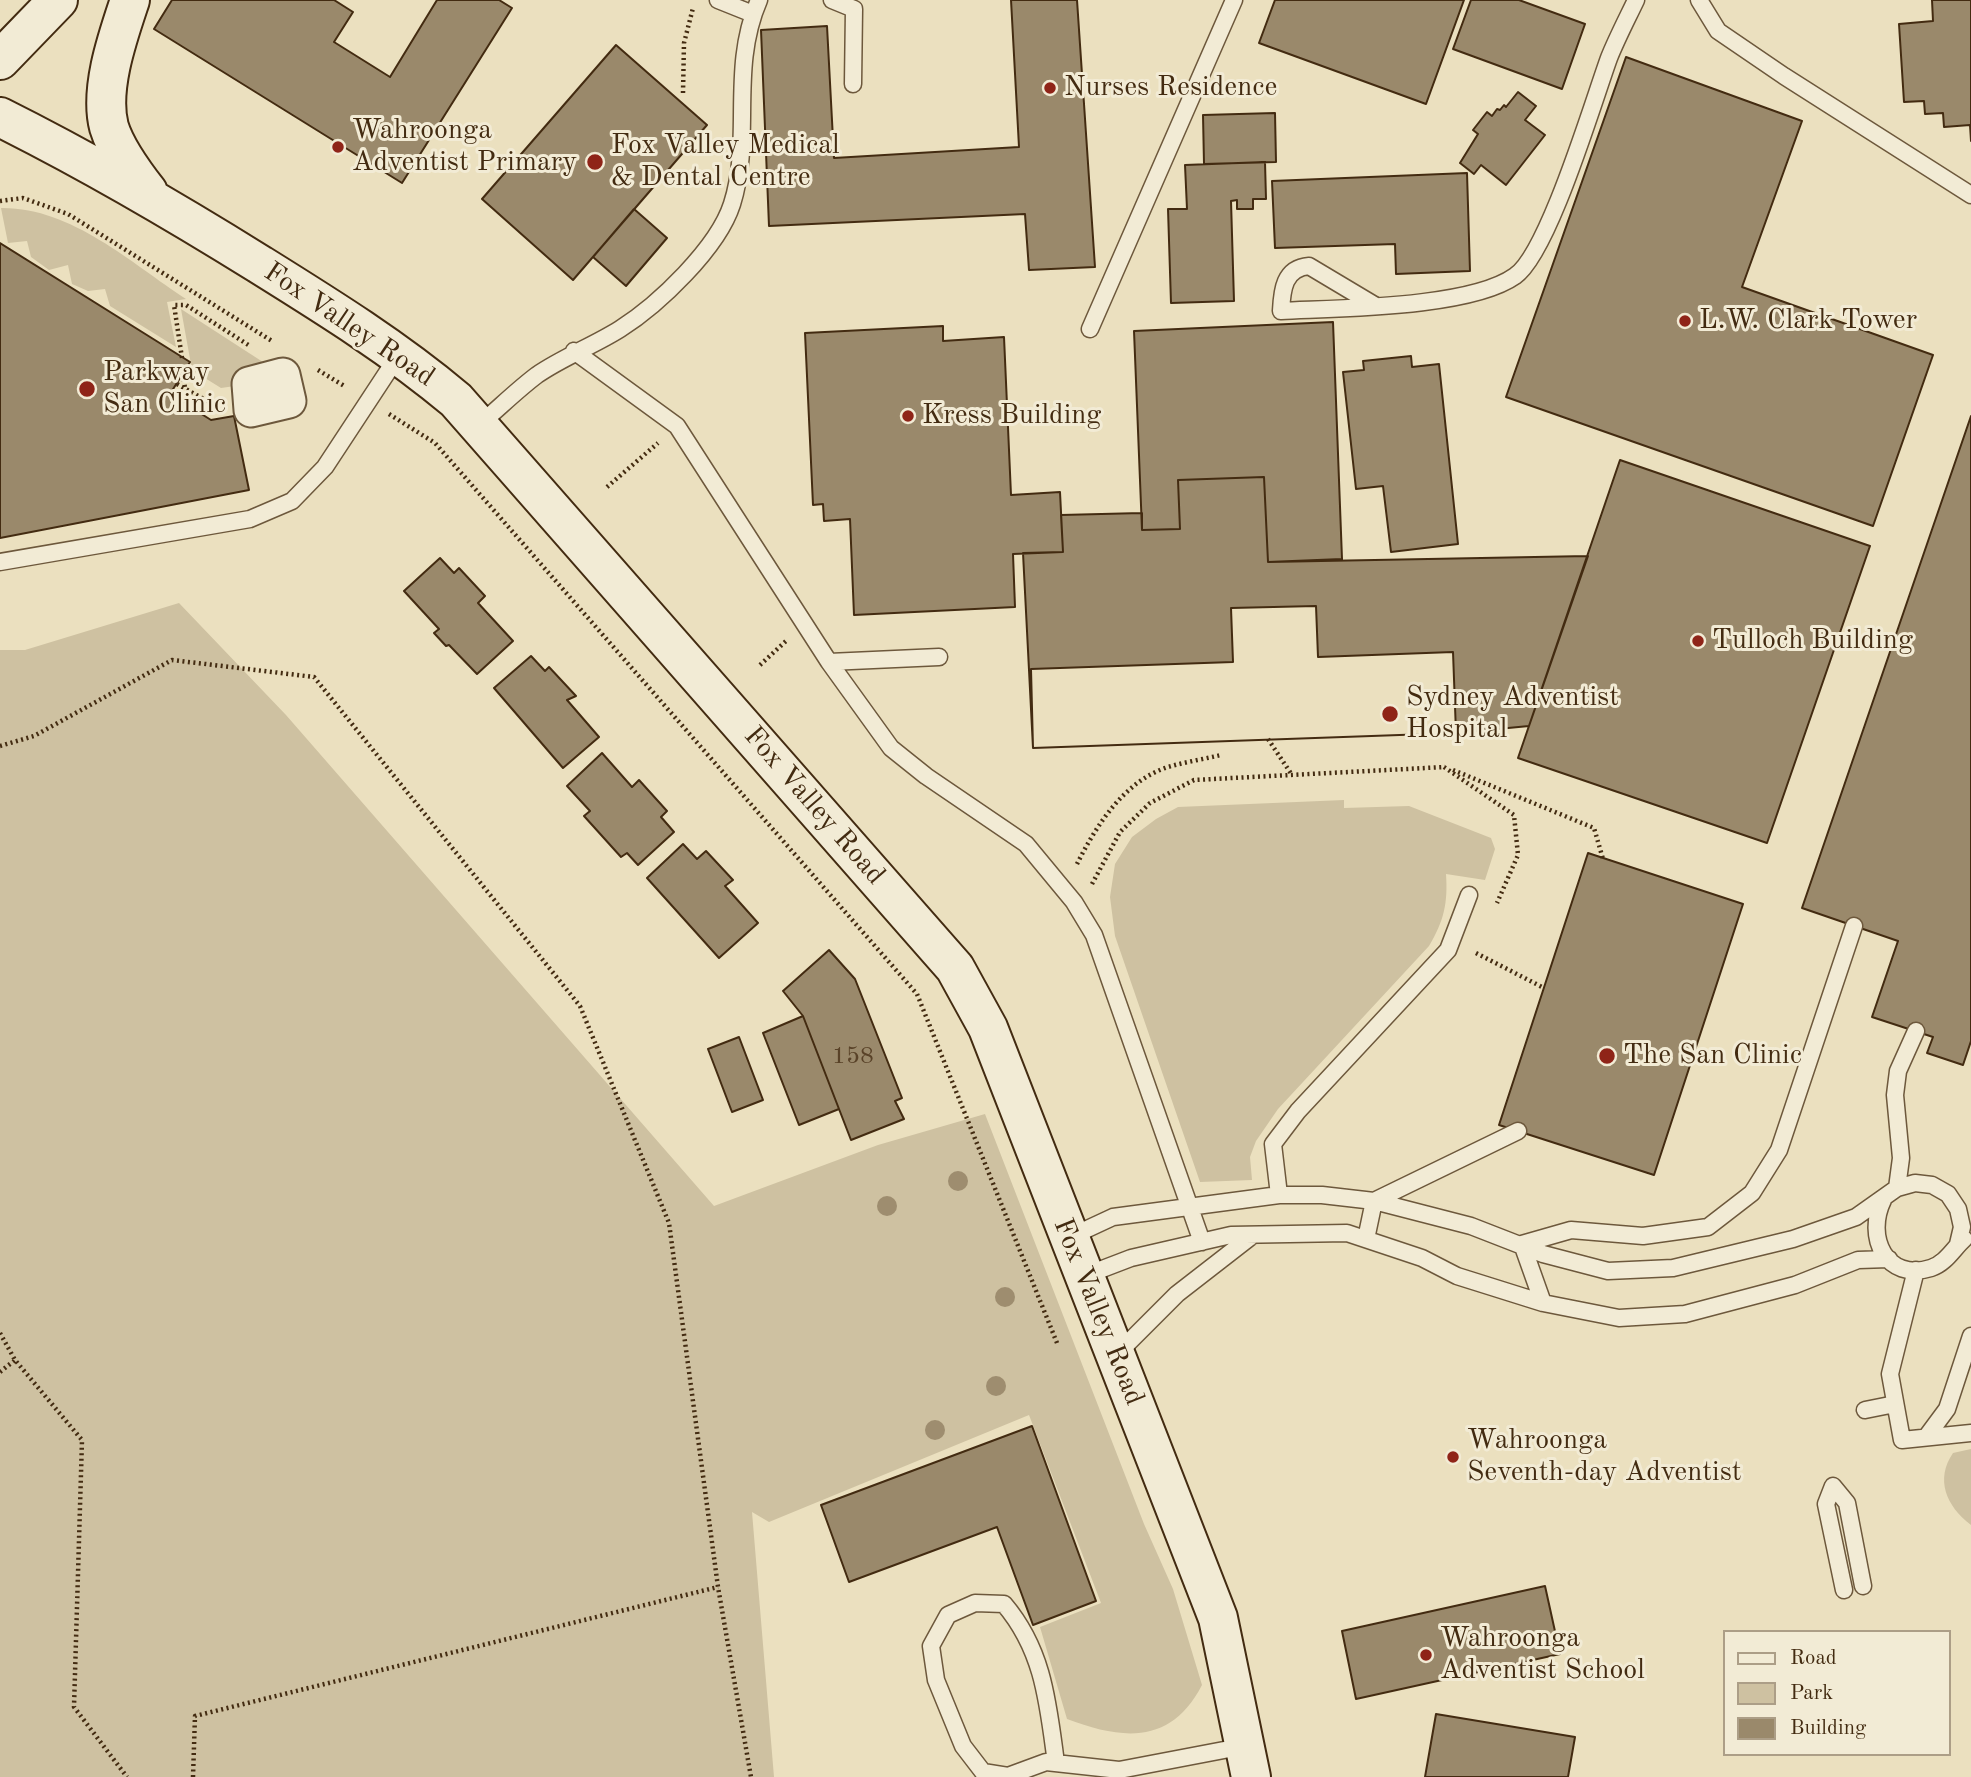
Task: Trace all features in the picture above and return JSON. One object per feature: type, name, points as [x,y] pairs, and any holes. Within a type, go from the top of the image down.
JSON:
[{"type":"main road","points":[[0,60],[58,0]]},
{"type":"main road","points":[[130,0],[114,46],[108,89],[109,127],[130,168],[151,197]]},
{"type":"main road","name":"Fox Valley Road","points":[[0,117],[151,197],[400,354],[480,424],[955,968],[988,1028],[1218,1618],[1248,1762]]},
{"type":"lane","points":[[480,424],[535,377],[574,351],[620,329],[659,297],[712,243],[732,204],[739,160],[741,65],[756,7],[718,0]]},
{"type":"lane","points":[[832,0],[854,9],[853,84]]},
{"type":"lane","points":[[1090,329],[1234,0]]},
{"type":"lane","points":[[1376,306],[1309,267],[1301,267],[1292,272],[1285,282],[1281,311],[1376,306],[1479,294],[1517,275],[1541,239],[1560,197],[1611,54],[1636,0]]},
{"type":"lane","points":[[1699,0],[1718,31],[1971,194]]},
{"type":"lane","points":[[574,351],[677,426],[829,662],[891,748],[926,776],[1026,844],[1074,902],[1094,935],[1202,1242]]},
{"type":"lane","points":[[0,562],[250,519],[292,501],[325,467],[400,354]]},
{"type":"lane","points":[[829,662],[939,657]]},
{"type":"lane","points":[[1279,1195],[1273,1144],[1324,1082],[1448,950],[1469,895]]},
{"type":"lane","points":[[1522,1244],[1571,1230],[1643,1236],[1708,1227],[1752,1193],[1779,1150],[1854,926]]},
{"type":"lane","points":[[1897,1188],[1901,1158],[1895,1095],[1898,1071],[1916,1031]]},
{"type":"lane","points":[[1374,1201],[1518,1131]]},
{"type":"lane","points":[[1070,1237],[1113,1217],[1279,1195],[1350,1196],[1471,1226],[1543,1254],[1608,1270],[1673,1268],[1793,1239],[1856,1217],[1897,1188],[1915,1183],[1933,1185],[1948,1194],[1958,1209],[1962,1227],[1958,1244]]},
{"type":"lane","points":[[1883,1200],[1875,1216],[1874,1234],[1889,1259],[1902,1267],[1916,1270],[1933,1268],[1948,1258],[1958,1244],[1971,1234]]},
{"type":"lane","points":[[1366,1239],[1374,1201]]},
{"type":"lane","points":[[1084,1276],[1131,1258],[1202,1242],[1253,1235],[1347,1233],[1422,1258],[1457,1276],[1543,1303],[1619,1318],[1685,1314],[1796,1285],[1858,1260],[1889,1259]]},
{"type":"lane","points":[[1116,1355],[1177,1294],[1253,1235]]},
{"type":"lane","points":[[1522,1244],[1543,1303]]},
{"type":"lane","points":[[1916,1270],[1890,1374],[1902,1440],[1971,1433]]},
{"type":"lane","points":[[1927,1436],[1947,1409],[1971,1336]]},
{"type":"lane","points":[[1865,1410],[1895,1404]]},
{"type":"lane","points":[[1844,1590],[1825,1504],[1833,1486],[1847,1503],[1863,1586]]},
{"type":"lane","points":[[1047,1763],[1047,1690],[1021,1625],[1004,1604],[975,1603],[948,1615],[931,1646],[936,1679],[963,1746],[984,1772],[1008,1776],[1047,1763],[1119,1770],[1248,1762]]},
{"type":"path","points":[[683,93],[684,43],[695,0]]},
{"type":"path","points":[[0,201],[23,198],[68,214],[275,343]]},
{"type":"path","points":[[182,358],[174,305],[186,305],[253,348]]},
{"type":"path","points":[[296,369],[369,402],[435,443],[917,993],[1057,1343]]},
{"type":"path","points":[[183,374],[185,388]]},
{"type":"path","points":[[607,487],[677,426]]},
{"type":"path","points":[[760,665],[804,624]]},
{"type":"path","points":[[0,746],[34,736],[173,660],[314,677],[580,1006],[669,1223],[719,1587],[751,1777]]},
{"type":"path","points":[[1268,740],[1293,775]]},
{"type":"path","points":[[1073,871],[1098,825],[1122,796],[1165,768],[1221,755]]},
{"type":"path","points":[[1094,935],[1092,883],[1120,832],[1150,803],[1194,780],[1444,767],[1594,828],[1603,859]]},
{"type":"path","points":[[1472,951],[1544,988]]},
{"type":"path","points":[[0,1333],[15,1360],[82,1440],[74,1707],[127,1777]]},
{"type":"path","points":[[0,1371],[15,1360]]},
{"type":"path","points":[[192,1777],[195,1716],[719,1587]]},
{"type":"green space","points":[[1,208],[27,210],[76,227],[122,254],[186,299],[167,302],[176,347],[110,306],[105,289],[88,291],[72,284],[68,265],[49,270],[31,257],[27,241],[8,243]]},
{"type":"green space","points":[[181,309],[283,375],[221,388],[192,370]]},
{"type":"green space","points":[[179,603],[286,715],[714,1206],[878,1145],[985,1114],[1144,1524],[1173,1589],[1202,1685],[1190,1705],[1176,1719],[1160,1728],[1126,1733],[1107,1731],[1067,1719],[1040,1627],[1101,1603],[1029,1415],[769,1522],[752,1512],[774,1777],[0,1777],[0,650],[25,650]]},
{"type":"green space","points":[[1344,800],[1344,808],[1409,806],[1491,838],[1495,849],[1485,880],[1446,874],[1444,912],[1429,946],[1278,1109],[1256,1141],[1250,1157],[1252,1180],[1200,1182],[1115,936],[1110,897],[1115,864],[1132,837],[1178,807]]},
{"type":"green space","points":[[1971,1449],[1971,1525],[1955,1509],[1944,1482],[1953,1453]]},
{"type":"building","points":[[172,0],[334,0],[353,12],[334,42],[390,77],[437,0],[499,0],[512,8],[402,183],[154,29]]},
{"type":"building","name":"Nurses Residence","points":[[1011,0],[1077,0],[1095,267],[1029,270],[1025,214],[769,226],[761,30],[827,26],[834,158],[1019,147]]},
{"type":"building","points":[[1275,0],[1464,0],[1426,104],[1259,43]]},
{"type":"building","points":[[1471,0],[1519,0],[1585,24],[1562,89],[1453,49]]},
{"type":"building","points":[[1932,0],[1971,0],[1971,141],[1970,125],[1944,127],[1943,113],[1925,114],[1924,101],[1904,102],[1899,24],[1933,21]]},
{"type":"building","name":"Fox Valley Medical & Dental Centre","points":[[616,45],[707,125],[573,280],[482,199]]},
{"type":"building","name":"L.W. Clark Tower","points":[[1626,57],[1802,121],[1742,287],[1933,355],[1873,526],[1506,397]]},
{"type":"building","points":[[1518,92],[1536,106],[1525,120],[1545,135],[1506,185],[1481,165],[1474,174],[1460,163],[1478,134],[1473,130],[1487,112],[1492,116],[1497,109],[1500,110],[1504,105],[1506,107]]},
{"type":"building","points":[[1275,113],[1276,162],[1204,164],[1203,115]]},
{"type":"building","points":[[1265,162],[1266,199],[1253,199],[1253,209],[1237,209],[1237,200],[1231,201],[1234,301],[1171,303],[1168,209],[1187,209],[1185,165]]},
{"type":"building","points":[[1467,173],[1470,271],[1396,274],[1395,244],[1275,248],[1272,181]]},
{"type":"building","points":[[634,209],[667,238],[626,286],[593,257]]},
{"type":"building","name":"Parkway San Clinic","points":[[0,243],[190,362],[170,394],[211,420],[234,416],[249,490],[0,538]]},
{"type":"building","points":[[1333,322],[1342,559],[1268,562],[1264,477],[1178,480],[1180,529],[1142,530],[1134,331]]},
{"type":"building","name":"Kress Building","points":[[943,326],[943,341],[1004,337],[1011,495],[1060,492],[1063,552],[1013,554],[1015,607],[854,615],[850,519],[824,521],[823,504],[813,505],[805,333]]},
{"type":"building","points":[[1411,356],[1412,367],[1439,364],[1458,544],[1391,552],[1383,486],[1356,489],[1343,372],[1364,370],[1363,361]]},
{"type":"building","points":[[1971,416],[1971,1041],[1963,1065],[1927,1053],[1933,1037],[1872,1017],[1898,941],[1802,908]]},
{"type":"building","name":"Tulloch Building","points":[[1620,460],[1870,546],[1767,843],[1518,758]]},
{"type":"building","points":[[1264,477],[1268,562],[1588,556],[1529,726],[1456,733],[1033,748],[1023,553],[1063,552],[1061,515],[1142,513],[1142,530],[1180,529],[1178,480]]},
{"type":"building","points":[[440,558],[454,573],[459,568],[485,596],[478,603],[513,641],[477,674],[434,633],[439,629],[404,591]]},
{"type":"building","points":[[1316,606],[1318,657],[1453,652],[1456,733],[1033,748],[1031,669],[1233,662],[1231,608]]},
{"type":"building","points":[[531,656],[545,671],[549,667],[576,696],[567,700],[599,737],[563,768],[494,688]]},
{"type":"building","points":[[602,753],[632,787],[639,780],[667,811],[661,817],[674,832],[638,865],[627,853],[621,857],[584,816],[590,811],[567,786]]},
{"type":"building","points":[[683,844],[697,859],[706,851],[733,880],[725,886],[758,923],[719,958],[647,878]]},
{"type":"building","name":"The San Clinic","points":[[1588,853],[1743,904],[1654,1175],[1499,1125]]},
{"type":"building","points":[[829,950],[855,979],[902,1098],[895,1101],[904,1119],[851,1140],[803,1016],[783,991]]},
{"type":"building","points":[[803,1016],[839,1109],[799,1125],[763,1033]]},
{"type":"building","points":[[739,1037],[763,1100],[732,1112],[708,1049]]},
{"type":"building","points":[[1032,1426],[1096,1601],[1033,1625],[997,1527],[849,1582],[821,1505]]},
{"type":"building","points":[[1545,1586],[1560,1654],[1356,1699],[1342,1631]]},
{"type":"building","points":[[1436,1714],[1575,1737],[1568,1777],[1425,1777]]},
{"type":"place","name":"Nurses Residence","points":[[1050,88]]},
{"type":"place","name":"Wahroonga Adventist Primary","points":[[338,147]]},
{"type":"place","name":"Fox Valley Medical & Dental Centre","points":[[595,162]]},
{"type":"place","name":"L.W. Clark Tower","points":[[1685,321]]},
{"type":"place","name":"Parkway San Clinic","points":[[87,389]]},
{"type":"place","name":"Kress Building","points":[[908,416]]},
{"type":"place","name":"Tulloch Building","points":[[1698,641]]},
{"type":"place","name":"Sydney Adventist Hospital","points":[[1390,714]]},
{"type":"place","name":"The San Clinic","points":[[1607,1056]]},
{"type":"place","name":"Wahroonga Seventh-day Adventist","points":[[1453,1457]]},
{"type":"place","name":"Wahroonga Adventist School","points":[[1426,1655]]}]
